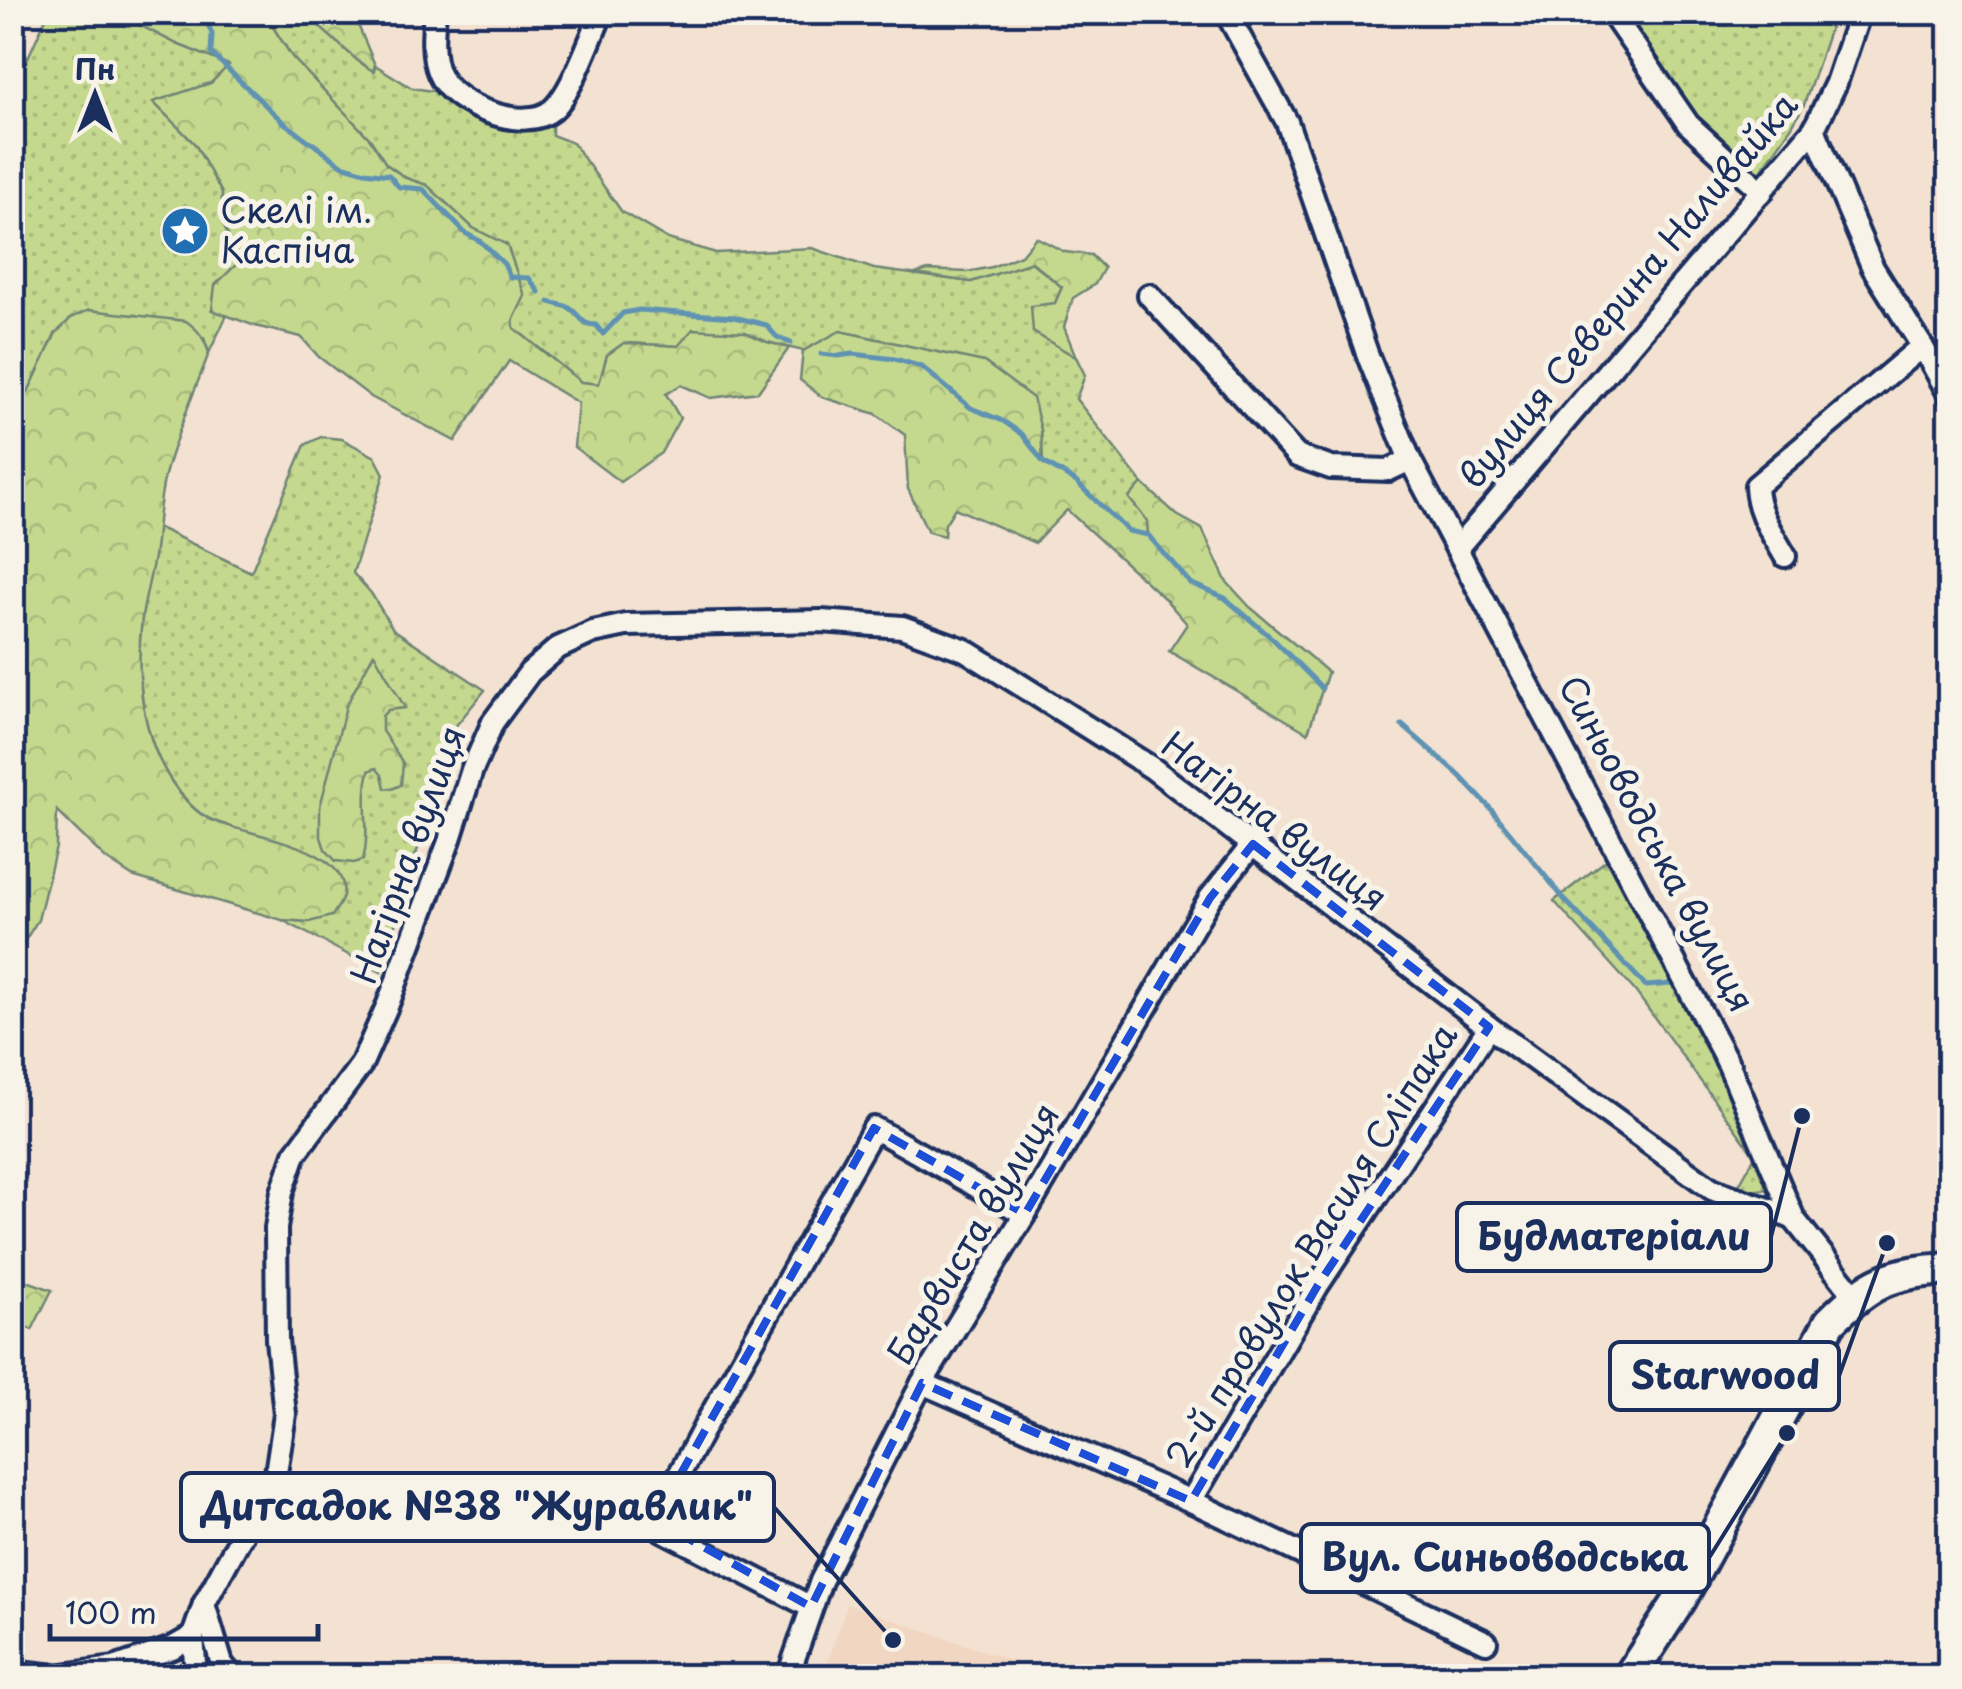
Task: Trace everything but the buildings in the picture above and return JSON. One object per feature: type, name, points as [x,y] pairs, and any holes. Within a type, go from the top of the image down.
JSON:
[{"type":"street","points":[[435,12],[434,56],[440,76],[452,94],[474,107],[528,119],[552,111],[566,90],[602,12]]},
{"type":"street","name":"Синьоводська вулиця","points":[[1226,12],[1287,122],[1368,356],[1410,460],[1730,1065],[1794,1219],[1856,1296]]},
{"type":"street","points":[[1611,12],[1688,124],[1762,192]]},
{"type":"street","name":"вулиця Северина Наливайка","points":[[1458,547],[1814,129],[1836,83],[1860,12]]},
{"type":"street","points":[[1814,129],[1872,268],[1950,396]]},
{"type":"street","points":[[1149,295],[1297,456],[1331,468],[1390,470],[1410,460]]},
{"type":"street","points":[[1785,556],[1763,520],[1756,486],[1922,346]]},
{"type":"street","name":"Нагірна вулиця","points":[[193,1636],[204,1604],[276,1473],[285,1414],[277,1340],[276,1228],[282,1192],[295,1154],[361,1064],[388,1004],[493,722],[530,672],[558,648],[593,632],[626,625],[775,621],[902,626],[964,650],[1152,768],[1489,1027],[1712,1189],[1794,1219]]},
{"type":"street","name":"Барвиста вулиця","points":[[788,1676],[821,1581],[922,1383],[1210,898],[1252,844]]},
{"type":"street","name":"2-й провулок Василя Сліпака","points":[[1191,1501],[1318,1285],[1489,1027]]},
{"type":"street","points":[[811,1606],[662,1530],[655,1520],[706,1424],[874,1128],[1025,1214]]},
{"type":"street","points":[[1630,1676],[1681,1598],[1830,1322],[1856,1296],[1891,1277],[1950,1269]]},
{"type":"street","name":"2-й провулок Василя Сліпака","points":[[922,1383],[1191,1501],[1486,1642]]},
{"type":"street","points":[[204,1604],[222,1664],[232,1676]]},
{"type":"street","points":[[12,1671],[55,1676],[114,1668],[172,1648],[193,1636],[196,1676]]},
{"type":"highlighted area","points":[[1253,844],[1489,1027],[1318,1285],[1191,1501],[922,1383],[811,1607],[655,1520],[874,1128],[1025,1214],[1210,898]]},
{"type":"shaded area","points":[[847,1604],[1056,1676],[823,1676]]},
{"type":"green space","points":[[128,12],[264,13],[292,57],[370,139],[386,164],[406,178],[427,185],[473,228],[507,245],[525,296],[513,321],[514,328],[581,382],[599,384],[607,355],[624,343],[678,346],[693,329],[745,332],[789,348],[758,392],[711,398],[681,385],[666,394],[680,418],[661,453],[620,482],[574,447],[578,403],[509,361],[455,441],[371,397],[319,357],[301,337],[212,310],[215,285],[239,262],[222,221],[222,193],[195,144],[153,102],[211,83],[229,65],[128,19]]},
{"type":"green space","points":[[48,13],[128,13],[128,19],[177,44],[230,65],[211,83],[154,102],[195,144],[222,193],[222,221],[239,262],[212,310],[227,315],[209,353],[204,338],[56,333],[13,424],[13,41],[23,47],[27,60]]},
{"type":"green space","points":[[264,13],[304,13],[374,70],[375,65],[412,88],[453,94],[475,107],[552,111],[552,135],[573,143],[622,212],[668,239],[716,253],[812,248],[874,269],[971,282],[1031,262],[1062,287],[1033,332],[1076,357],[1085,375],[1076,399],[1142,483],[1129,498],[1148,521],[1148,535],[1128,531],[1075,481],[1043,462],[1041,430],[899,344],[841,331],[803,351],[745,332],[678,346],[624,343],[607,355],[599,384],[581,382],[514,328],[507,245],[473,228],[427,185],[406,178],[386,164],[370,139],[292,57]]},
{"type":"green space","points":[[304,13],[353,13],[375,65],[373,71],[358,61]]},
{"type":"green space","points":[[1615,13],[1835,13],[1804,105],[1754,181],[1690,122]]},
{"type":"green space","points":[[1036,237],[1065,252],[1091,255],[1104,268],[1095,284],[1073,298],[1064,327],[1076,357],[1033,332],[1031,306],[1055,303],[1062,287],[1032,262],[971,282],[915,274],[992,267],[1021,255]]},
{"type":"green space","points":[[89,310],[186,321],[200,335],[209,353],[165,475],[142,618],[142,694],[155,750],[176,788],[200,814],[312,853],[330,864],[341,878],[343,896],[332,916],[309,922],[282,920],[132,876],[106,859],[57,811],[56,847],[38,920],[13,959],[13,424],[56,333],[71,318]]},
{"type":"green space","points":[[840,331],[984,362],[1033,398],[1043,462],[1075,481],[1128,531],[1148,534],[1147,521],[1129,498],[1142,483],[1177,515],[1202,529],[1226,581],[1250,607],[1328,672],[1308,733],[1169,651],[1187,624],[1067,510],[1035,543],[955,508],[945,524],[944,536],[928,532],[908,489],[905,435],[876,414],[822,397],[800,380],[803,351]]},
{"type":"green space","points":[[321,437],[342,439],[375,457],[384,474],[353,573],[371,593],[393,629],[485,690],[454,728],[381,972],[282,920],[309,922],[325,860],[224,825],[194,808],[172,782],[153,745],[140,681],[142,618],[157,527],[251,572],[305,445]]},
{"type":"green space","points":[[374,653],[405,708],[388,710],[382,716],[382,731],[403,763],[401,785],[385,788],[376,768],[369,771],[363,860],[336,861],[325,849],[320,834],[320,807],[346,706]]},
{"type":"green space","points":[[1618,851],[1772,1175],[1769,1189],[1735,1192],[1755,1156],[1635,991],[1554,901]]},
{"type":"green space","points":[[13,1276],[52,1290],[32,1330],[13,1319]]},
{"type":"waterway","points":[[203,12],[212,34],[211,53],[283,122],[342,165],[389,175],[399,187],[423,189],[465,233],[480,241],[504,264],[510,277],[529,278],[539,292]]},
{"type":"waterway","points":[[549,302],[569,308],[603,334],[623,313],[639,310],[734,317],[766,325],[777,337],[791,343]]},
{"type":"waterway","points":[[821,354],[895,359],[922,367],[971,408],[1022,434],[1043,462],[1075,481],[1128,531],[1148,535],[1190,583],[1225,598],[1322,688]]},
{"type":"waterway","points":[[1402,725],[1491,809],[1564,899],[1646,986],[1671,984]]},
{"type":"place","name":"Скелі ім. Каспіча","points":[[185,231]]},
{"type":"place","name":"Будматеріали","points":[[1802,1116]]},
{"type":"place","name":"Starwood","points":[[1887,1243]]},
{"type":"place","name":"Вул. Синьоводська","points":[[1787,1433]]},
{"type":"place","name":"Дитсадок №38 \"Журавлик\"","points":[[893,1640]]}]
